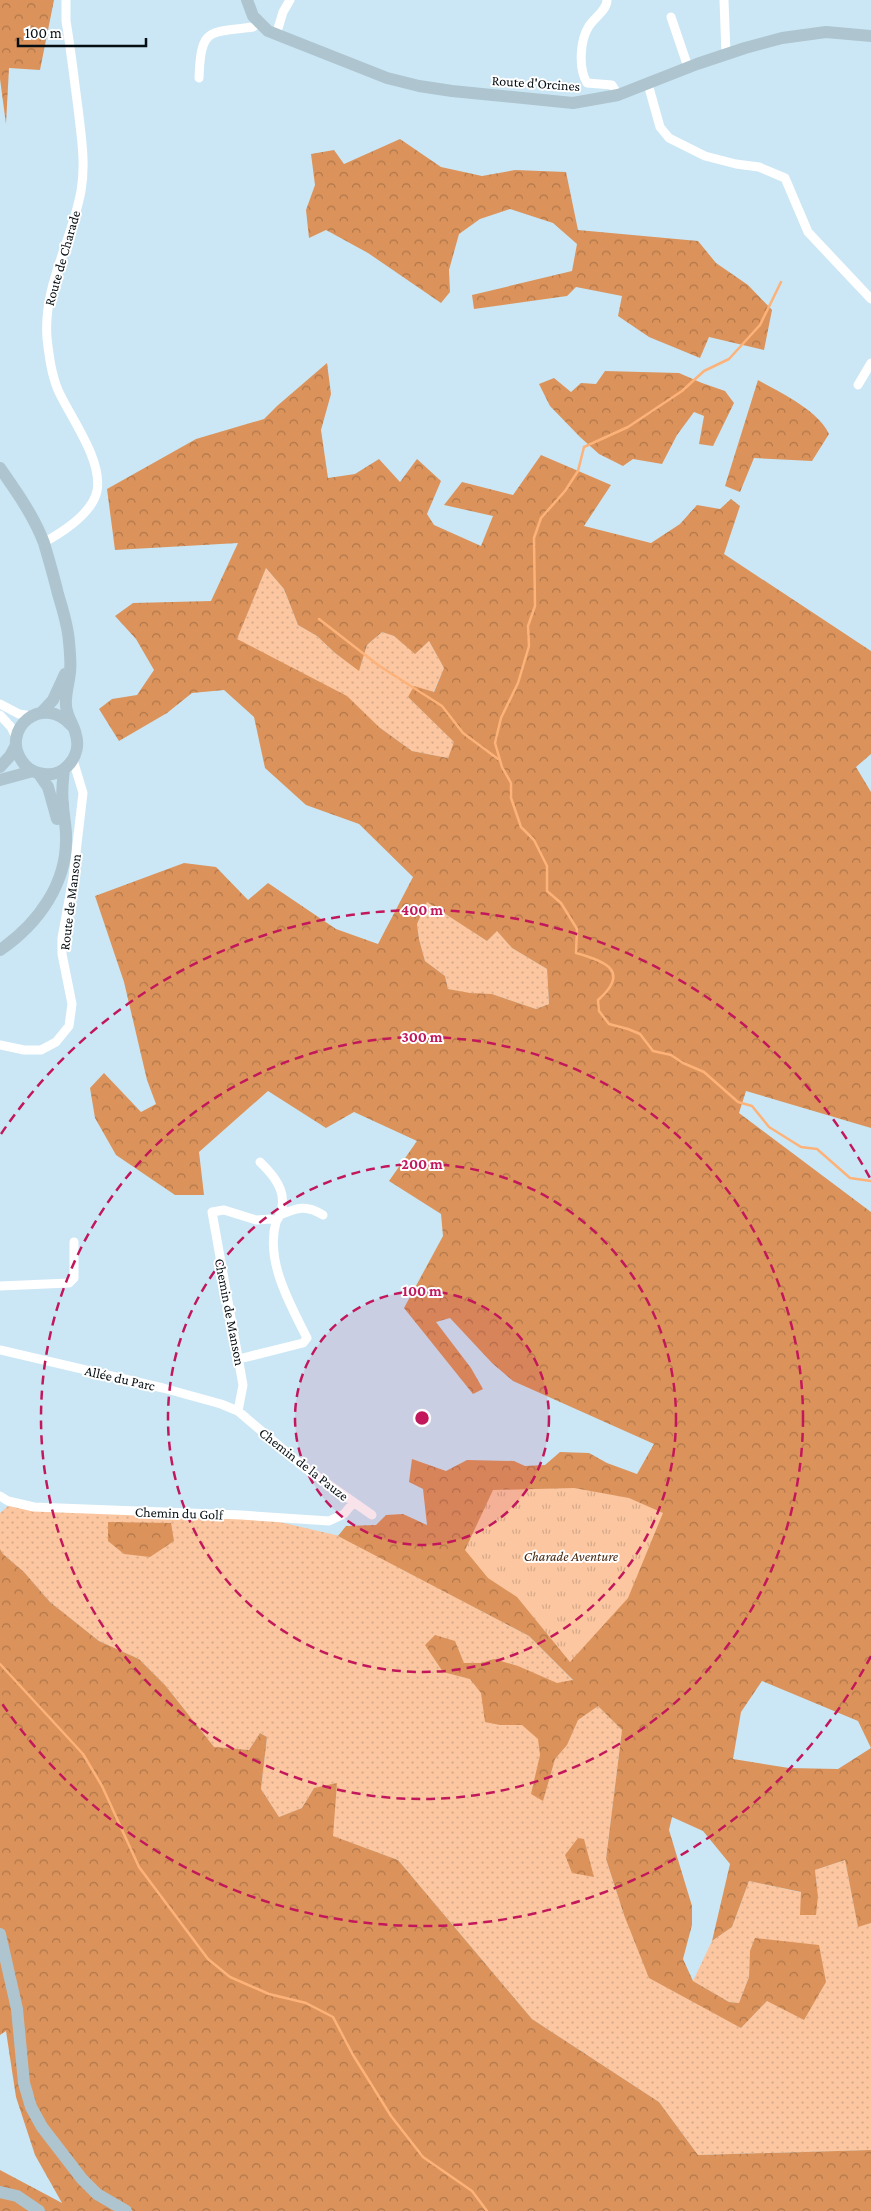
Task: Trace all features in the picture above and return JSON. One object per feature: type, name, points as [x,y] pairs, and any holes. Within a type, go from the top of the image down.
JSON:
[{"type":"street","name":"Route de Charade","points":[[44,543],[83,514],[93,502],[97,484],[93,462],[53,376],[47,336],[47,309],[52,285],[72,223],[82,180],[83,150],[66,21],[66,0]]},
{"type":"street","name":"Route d'Orcines","points":[[246,0],[258,23],[276,35],[387,78],[419,86],[462,92],[573,103],[618,95],[688,67],[773,41],[810,34],[835,32],[871,36]]},
{"type":"street","points":[[276,35],[282,12],[290,0]]},
{"type":"street","points":[[607,0],[606,6],[585,33],[582,62],[587,83],[612,85],[618,95]]},
{"type":"street","points":[[724,0],[726,54]]},
{"type":"street","points":[[671,17],[688,67]]},
{"type":"street","points":[[199,78],[200,61],[205,39],[212,32],[253,27],[258,23]]},
{"type":"street","points":[[648,84],[660,127],[669,138],[705,156],[736,164],[759,167],[785,178],[808,232],[871,299]]},
{"type":"street","points":[[858,385],[871,363]]},
{"type":"street","points":[[0,468],[27,510],[44,543],[66,622],[70,654],[66,708],[78,743],[68,765],[62,804],[66,835],[64,856],[57,883],[46,906],[27,928],[0,950]]},
{"type":"street","points":[[0,767],[10,756],[23,724],[53,700],[62,682],[70,654]]},
{"type":"street","points":[[0,704],[19,714],[55,713],[63,717],[72,726]]},
{"type":"street","points":[[0,716],[11,727],[16,741],[18,756],[27,768],[36,773],[47,775],[68,765]]},
{"type":"street","name":"Route de Manson","points":[[0,1045],[24,1050],[41,1050],[56,1042],[69,1026],[72,1004],[62,954],[62,938],[73,878],[83,789],[68,765]]},
{"type":"street","points":[[0,780],[36,773]]},
{"type":"street","points":[[36,773],[48,787],[53,801],[64,856]]},
{"type":"street","points":[[239,1359],[303,1343],[307,1338],[285,1295],[276,1258],[273,1232],[283,1198],[281,1186],[260,1162]]},
{"type":"street","points":[[278,1218],[294,1208],[312,1208],[323,1215]]},
{"type":"street","name":"Chemin de Manson","points":[[238,1411],[243,1385],[212,1212],[224,1210],[256,1220],[278,1218]]},
{"type":"street","points":[[0,1286],[69,1283],[74,1278],[74,1242]]},
{"type":"street","name":"Allée du Parc","points":[[0,1350],[163,1388],[221,1404],[238,1411]]},
{"type":"street","name":"Chemin de la Pauze","points":[[238,1411],[305,1468],[372,1515]]},
{"type":"street","name":"Chemin du Golf","points":[[0,1496],[8,1501],[34,1507],[241,1515],[329,1521],[344,1514],[353,1503]]},
{"type":"street","points":[[0,1934],[17,2009],[24,2083],[31,2107],[51,2139],[82,2179],[97,2194],[126,2211]]},
{"type":"street","points":[[0,2192],[17,2196],[38,2211]]},
{"type":"green space","points":[[0,0],[54,0],[40,70],[9,68],[6,124],[0,79]]},
{"type":"green space","points":[[400,139],[441,167],[482,176],[515,170],[566,172],[578,230],[698,241],[716,263],[748,285],[772,310],[764,350],[709,337],[700,358],[649,337],[618,316],[622,296],[576,287],[567,296],[474,309],[472,295],[572,271],[577,244],[553,223],[510,209],[480,219],[459,234],[449,270],[450,292],[441,303],[368,253],[326,230],[309,238],[306,210],[315,185],[311,154],[334,150],[344,164]]},
{"type":"green space","points":[[327,363],[331,394],[321,430],[328,478],[355,474],[379,459],[400,482],[417,459],[441,481],[427,514],[434,525],[481,546],[493,516],[444,505],[462,482],[513,495],[541,455],[611,485],[584,526],[651,543],[680,524],[697,505],[720,509],[731,499],[740,506],[724,554],[871,651],[871,754],[856,767],[871,792],[871,1128],[746,1091],[739,1113],[871,1212],[871,1748],[871,1923],[858,1927],[845,1860],[815,1870],[818,1896],[816,1915],[800,1915],[801,1892],[749,1881],[732,1927],[712,1941],[730,1864],[703,1831],[672,1817],[669,1830],[692,1906],[692,1925],[683,1959],[693,1981],[729,2002],[739,2003],[749,1977],[750,1951],[755,1938],[819,1945],[826,1982],[804,2020],[767,2001],[741,2028],[649,1978],[624,1915],[606,1859],[622,1730],[598,1706],[578,1720],[567,1745],[555,1759],[543,1801],[531,1794],[540,1755],[538,1739],[522,1725],[500,1725],[485,1722],[481,1693],[470,1679],[443,1672],[425,1645],[435,1635],[455,1641],[464,1663],[481,1663],[494,1659],[518,1666],[557,1683],[573,1680],[529,1636],[338,1536],[346,1526],[376,1525],[386,1515],[403,1514],[427,1525],[423,1489],[409,1482],[412,1459],[446,1471],[467,1460],[514,1461],[525,1466],[545,1465],[560,1452],[589,1453],[607,1463],[637,1474],[654,1444],[513,1381],[492,1363],[450,1318],[436,1322],[471,1368],[483,1389],[473,1394],[404,1308],[443,1236],[441,1214],[389,1181],[417,1141],[354,1112],[326,1128],[268,1091],[199,1152],[204,1195],[175,1195],[116,1155],[95,1118],[90,1088],[104,1073],[141,1112],[156,1104],[147,1080],[124,982],[95,896],[184,863],[216,867],[248,900],[268,883],[336,929],[378,944],[413,877],[359,824],[306,805],[265,768],[254,717],[224,690],[192,693],[167,713],[119,741],[99,709],[112,699],[137,695],[154,670],[136,639],[115,616],[133,603],[211,601],[238,543],[115,550],[107,489],[196,439],[264,419]],"holes":[[[266,568],[284,589],[298,625],[317,636],[335,653],[359,671],[367,645],[382,632],[394,636],[415,654],[429,641],[444,668],[434,692],[414,686],[408,697],[454,742],[448,758],[412,751],[379,727],[347,696],[237,639]],[[427,902],[487,941],[497,931],[512,948],[547,969],[549,1004],[536,1009],[492,994],[448,989],[445,976],[425,961],[417,924]],[[762,1681],[858,1721],[871,1748],[838,1769],[789,1768],[733,1759],[741,1712]]]},
{"type":"green space","points":[[605,371],[679,373],[725,391],[734,403],[713,446],[699,444],[704,416],[694,412],[677,435],[662,464],[633,459],[623,466],[599,454],[580,437],[550,406],[539,384],[554,378],[571,392],[581,383],[596,384]]},
{"type":"green space","points":[[758,380],[788,396],[808,410],[824,425],[829,434],[812,461],[754,458],[740,492],[725,486]]},
{"type":"green space","points":[[266,568],[284,589],[298,625],[317,636],[335,653],[359,670],[367,645],[382,632],[394,636],[415,653],[429,641],[444,668],[433,693],[408,697],[455,742],[448,758],[412,751],[379,727],[236,639]]},
{"type":"green space","points":[[427,901],[487,941],[497,930],[512,948],[547,969],[549,1004],[536,1009],[492,994],[470,994],[448,989],[445,976],[425,961],[419,939],[417,924]]},
{"type":"green space","name":"Charade Aventure","points":[[574,1488],[629,1498],[663,1513],[628,1598],[570,1662],[517,1597],[488,1578],[465,1550],[493,1490]]},
{"type":"green space","points":[[8,1506],[245,1514],[340,1536],[529,1636],[622,1730],[606,1859],[624,1915],[741,2028],[767,2001],[750,1951],[749,1977],[739,2003],[729,2002],[693,1981],[712,1941],[732,1927],[749,1881],[818,1896],[815,1870],[845,1860],[858,1926],[871,1923],[871,2150],[698,2155],[659,2102],[532,2019],[398,1860],[332,1836],[314,1788],[302,1808],[279,1817],[261,1789],[267,1737],[260,1733],[249,1750],[214,1748],[165,1685],[139,1659],[99,1641],[50,1602],[24,1572],[3,1554],[0,1549],[0,1513]]},
{"type":"green space","points":[[108,1522],[171,1523],[174,1541],[150,1557],[124,1554],[108,1541]]},
{"type":"green space","points":[[0,1549],[3,1554],[24,1572],[50,1602],[99,1641],[139,1659],[165,1685],[214,1747],[249,1750],[260,1733],[267,1737],[261,1789],[279,1817],[302,1808],[314,1788],[337,1783],[333,1836],[398,1860],[532,2019],[659,2102],[698,2155],[871,2150],[871,2211],[0,2211],[0,2170],[62,2203],[35,2155],[16,2097],[6,2031],[0,2035]]},
{"type":"green space","points":[[578,1838],[584,1839],[594,1877],[572,1873],[565,1855]]},
{"type":"waterway","points":[[781,282],[760,325],[729,359],[704,371],[682,391],[628,427],[584,447],[578,471],[565,491],[541,518],[534,538],[535,606],[528,626],[529,646],[518,683],[501,718],[495,743],[502,767],[511,783],[511,798],[521,827],[534,840],[547,866],[547,891],[561,903],[577,929],[576,953],[604,964],[613,974],[613,982],[598,1000],[599,1011],[609,1024],[640,1034],[653,1051],[671,1055],[683,1063],[704,1072],[738,1102],[752,1106],[769,1127],[801,1147],[817,1149],[850,1178],[871,1181]]},
{"type":"waterway","points":[[319,619],[378,665],[442,706],[463,733],[498,759]]},
{"type":"waterway","points":[[0,1664],[83,1754],[102,1786],[139,1867],[208,1959],[230,1977],[269,1994],[306,2003],[333,2017],[353,2055],[391,2116],[423,2157],[472,2191],[487,2211]]}]
